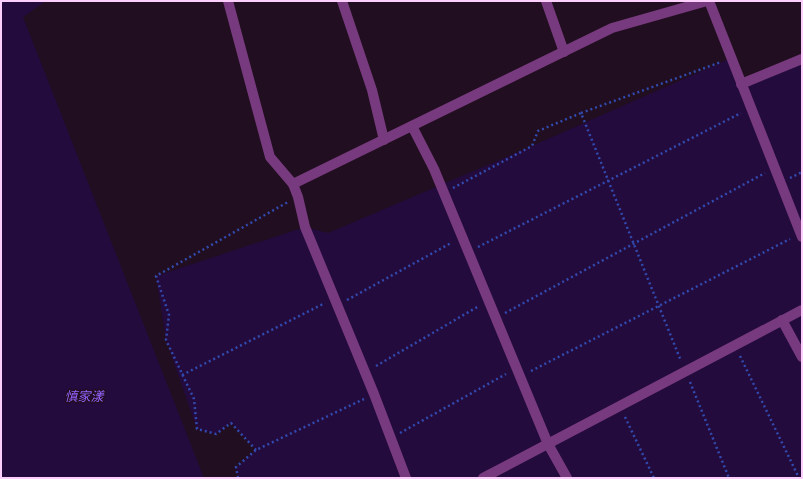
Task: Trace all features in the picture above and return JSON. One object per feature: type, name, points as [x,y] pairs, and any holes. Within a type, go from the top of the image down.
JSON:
[{"type":"street","points":[[228,1],[270,157],[293,184],[298,197],[305,227],[374,394],[406,478]]},
{"type":"street","points":[[342,1],[372,90],[384,140]]},
{"type":"street","points":[[546,1],[564,52]]},
{"type":"street","points":[[293,184],[612,28],[708,1],[801,235]]},
{"type":"street","points":[[741,84],[802,59]]},
{"type":"street","points":[[412,126],[434,169],[548,444],[567,478]]},
{"type":"street","points":[[482,478],[782,320],[801,312]]},
{"type":"street","points":[[782,320],[802,357]]},
{"type":"path","points":[[444,193],[532,146],[538,131],[581,113],[731,58]]},
{"type":"path","points":[[469,252],[751,108]]},
{"type":"path","points":[[581,113],[729,478]]},
{"type":"path","points":[[496,318],[775,168]]},
{"type":"path","points":[[256,450],[231,423],[216,434],[197,429],[194,399],[166,340],[168,315],[156,276],[298,197]]},
{"type":"path","points":[[391,438],[518,372],[659,306],[801,235]]},
{"type":"path","points":[[182,375],[336,302],[462,237]]},
{"type":"path","points":[[365,372],[489,301]]},
{"type":"path","points":[[734,345],[799,478]]},
{"type":"path","points":[[238,478],[236,467],[256,450],[374,394]]},
{"type":"path","points":[[620,406],[654,478]]},
{"type":"water","name":"慎家漾","points":[[1,1],[46,1],[23,17],[204,478],[1,478]]},
{"type":"water","points":[[731,58],[742,83],[802,59],[802,478],[238,478],[236,467],[256,450],[231,423],[216,434],[197,429],[166,340],[156,276],[305,227],[328,233],[532,146]]}]
